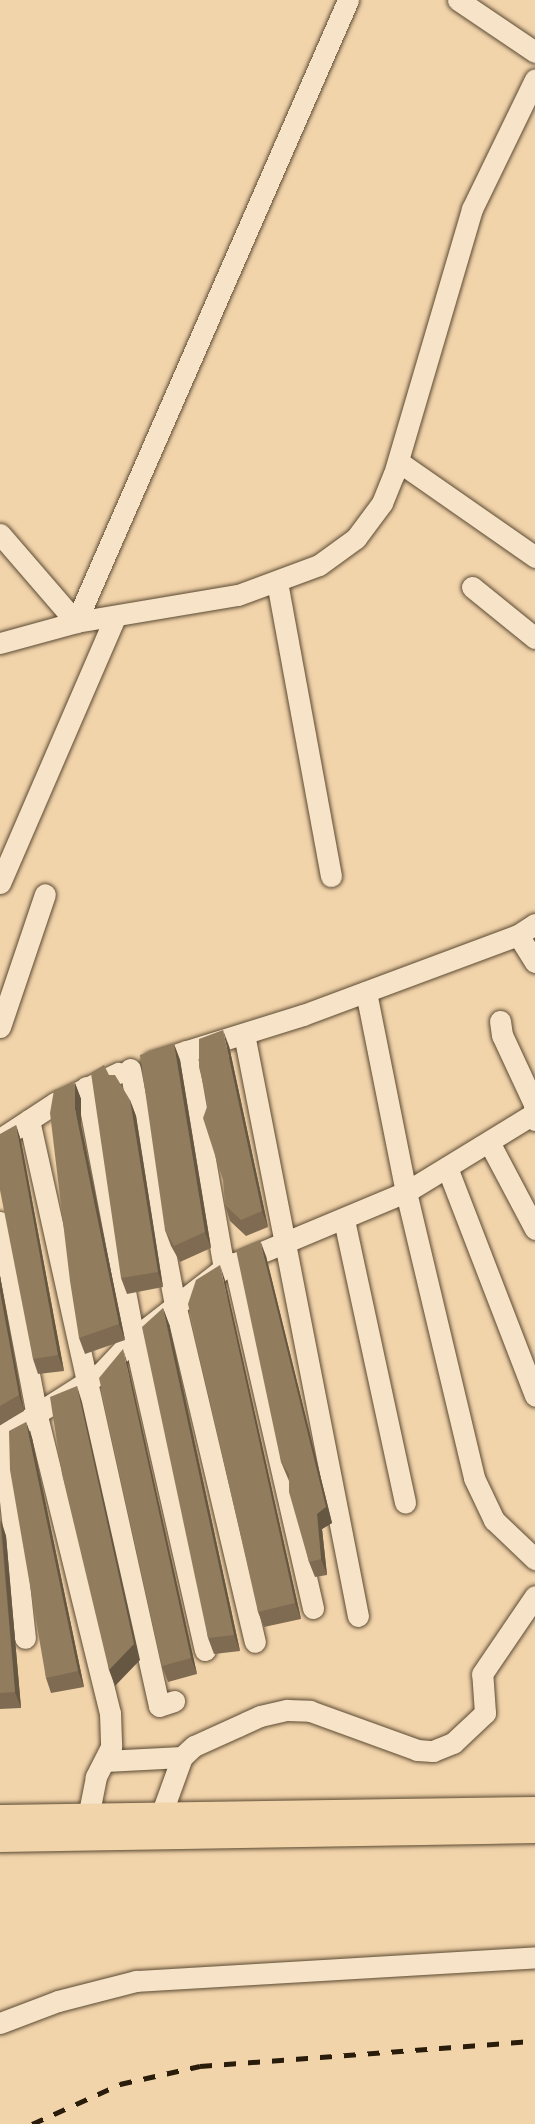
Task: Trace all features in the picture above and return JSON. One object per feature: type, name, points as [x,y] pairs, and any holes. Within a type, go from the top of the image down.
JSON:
[{"type":"main road","points":[[0,1818],[535,1810]]},
{"type":"main road","points":[[0,1839],[535,1830]]},
{"type":"street","points":[[76,622],[348,0]]},
{"type":"street","points":[[458,0],[535,52]]},
{"type":"street","points":[[0,643],[76,622],[238,595],[319,565],[356,538],[382,503],[399,462],[472,209],[535,79]]},
{"type":"street","points":[[399,462],[535,557]]},
{"type":"street","points":[[0,534],[76,622]]},
{"type":"street","points":[[278,582],[331,876]]},
{"type":"street","points":[[472,587],[535,638]]},
{"type":"street","points":[[0,883],[115,617]]},
{"type":"street","points":[[0,1027],[45,894]]},
{"type":"street","points":[[0,1139],[86,1087],[130,1069],[366,992],[526,930],[535,962]]},
{"type":"street","points":[[366,992],[406,1192],[474,1478],[499,1526],[535,1559]]},
{"type":"street","points":[[25,1638],[2,1437],[86,1382],[175,1304],[229,1266],[406,1192],[448,1170],[534,1116],[534,1104],[502,1035],[500,1021]]},
{"type":"street","points":[[244,1034],[358,1616]]},
{"type":"street","points":[[186,1051],[229,1266],[313,1608]]},
{"type":"street","points":[[130,1069],[175,1304],[255,1642]]},
{"type":"street","points":[[86,1087],[134,1338],[205,1650]]},
{"type":"street","points":[[29,1120],[159,1706],[173,1702]]},
{"type":"street","points":[[490,1144],[535,1229]]},
{"type":"street","points":[[448,1170],[535,1396]]},
{"type":"street","points":[[344,1220],[405,1503]]},
{"type":"street","points":[[0,1222],[37,1416],[113,1733],[105,1761],[96,1777],[88,1817]]},
{"type":"street","points":[[161,1815],[182,1757],[194,1746],[260,1716],[287,1710],[338,1719],[417,1750],[432,1751],[453,1743],[480,1722],[486,1703],[482,1674],[535,1596]]},
{"type":"street","points":[[105,1761],[182,1757]]},
{"type":"street","points":[[0,2022],[58,2001],[136,1981],[535,1957]]},
{"type":"building","points":[[223,1030],[262,1211],[241,1220],[225,1205],[223,1180],[203,1118],[208,1104],[199,1067],[199,1039]]},
{"type":"building","points":[[174,1044],[205,1232],[174,1246],[165,1230],[140,1055]]},
{"type":"building","points":[[104,1065],[109,1075],[115,1075],[130,1100],[158,1272],[121,1278],[91,1073]]},
{"type":"building","points":[[75,1083],[75,1109],[119,1324],[79,1338],[50,1113],[54,1090]]},
{"type":"building","points":[[16,1125],[58,1355],[33,1359],[0,1190],[0,1134]]},
{"type":"building","points":[[260,1240],[326,1507],[317,1514],[321,1559],[309,1562],[289,1492],[289,1474],[281,1462],[236,1250]]},
{"type":"building","points":[[220,1265],[295,1603],[258,1612],[188,1304],[196,1280]]},
{"type":"building","points":[[0,1292],[19,1395],[0,1406]]},
{"type":"building","points":[[163,1308],[234,1635],[208,1638],[142,1327]]},
{"type":"building","points":[[123,1349],[191,1658],[162,1666],[99,1378]]},
{"type":"building","points":[[77,1386],[134,1644],[109,1670],[62,1474],[50,1397]]},
{"type":"building","points":[[26,1422],[78,1671],[46,1678],[10,1470],[9,1431]]},
{"type":"building","points":[[0,1520],[15,1692],[0,1693]]},
{"type":"railway","points":[[32,2124],[120,2084],[200,2066],[535,2041]]}]
